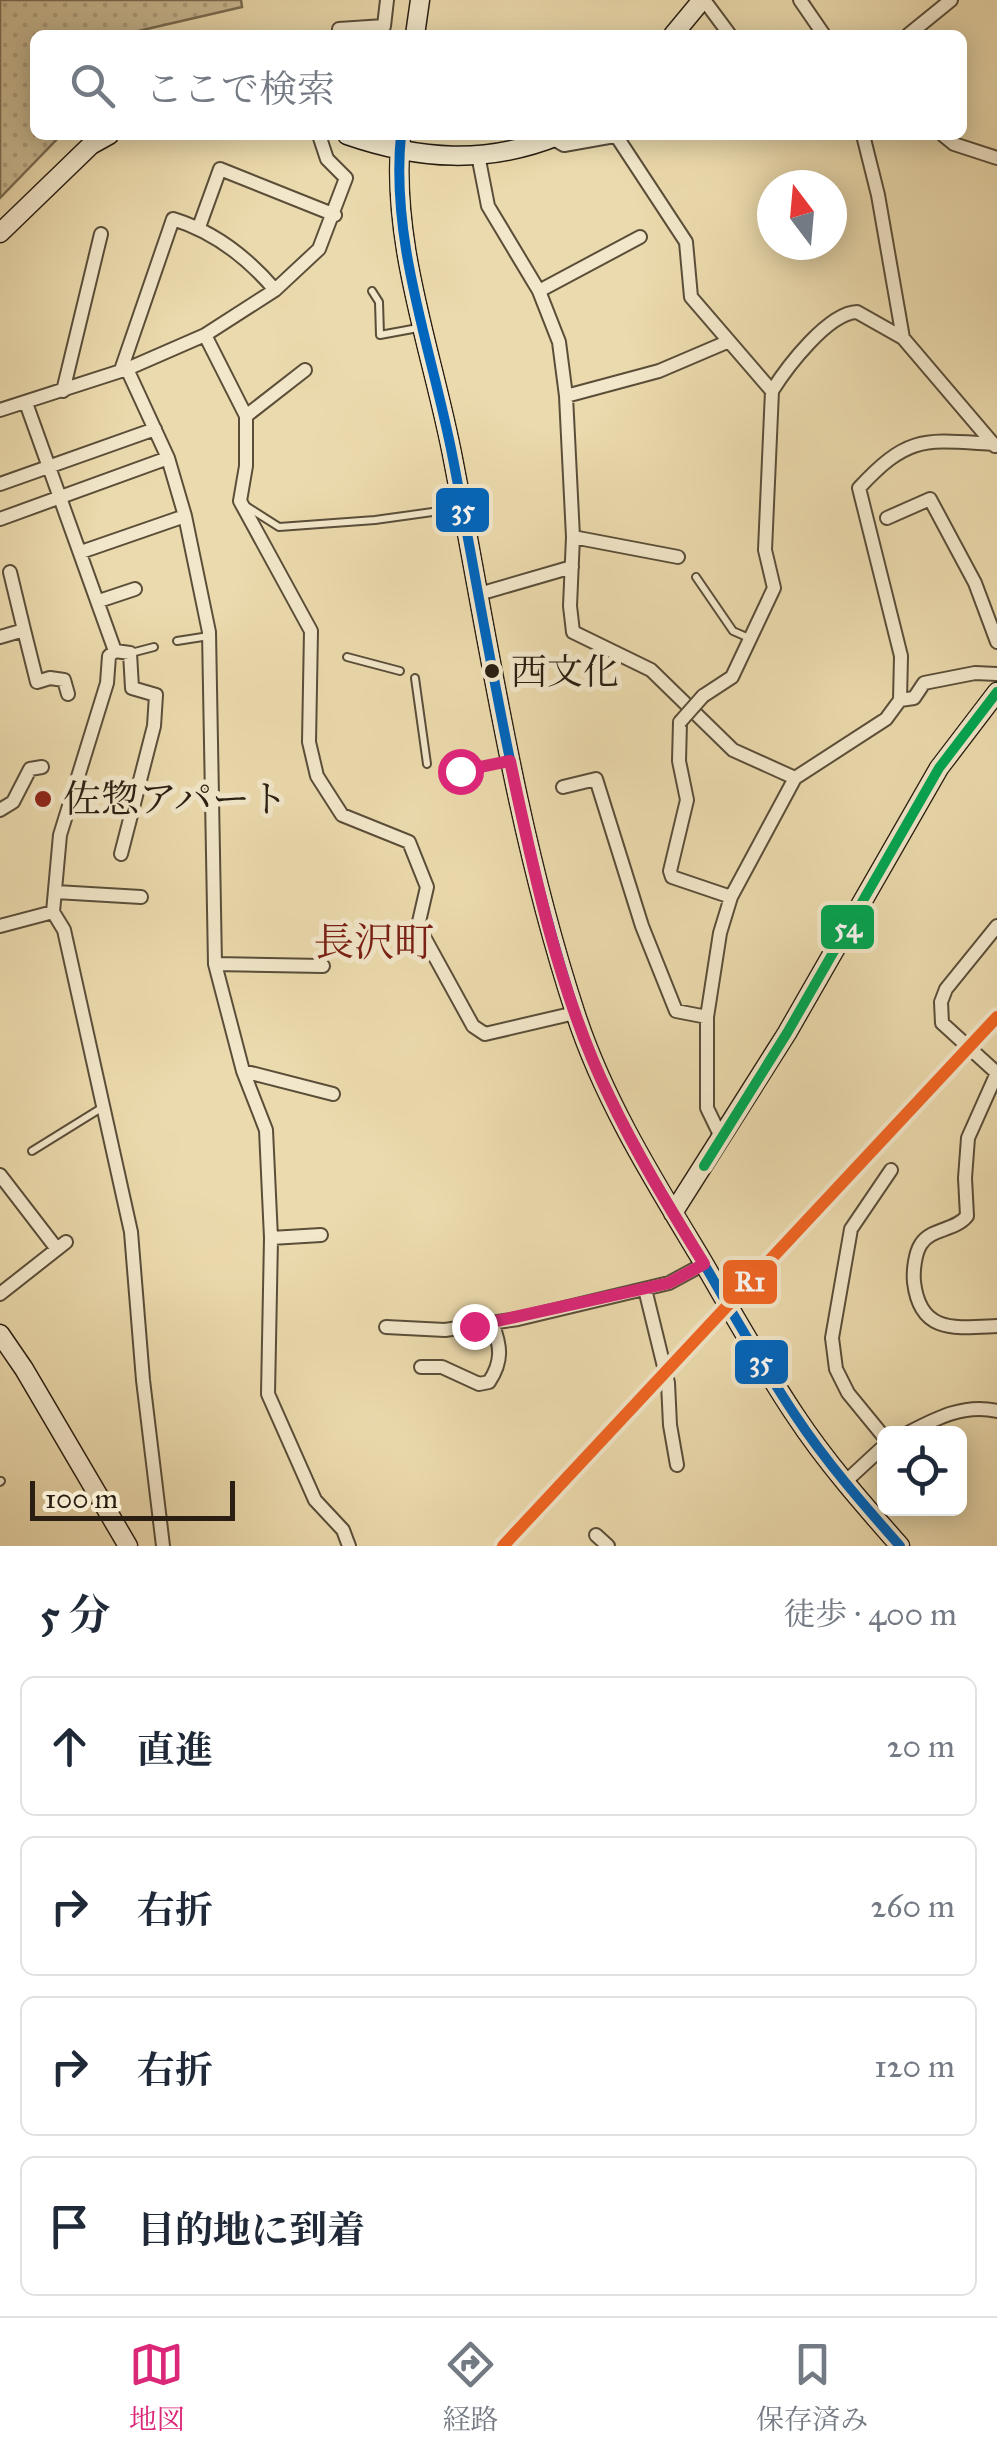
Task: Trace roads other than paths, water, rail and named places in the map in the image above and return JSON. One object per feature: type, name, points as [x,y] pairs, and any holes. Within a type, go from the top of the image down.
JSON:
[{"type":"street","points":[[339,28],[384,26],[388,0]]},
{"type":"street","points":[[416,30],[420,0]]},
{"type":"street","points":[[677,30],[703,0],[726,30]]},
{"type":"street","points":[[800,0],[821,30]]},
{"type":"street","points":[[914,30],[951,0]]},
{"type":"street","points":[[0,233],[100,140]]},
{"type":"street","points":[[0,410],[124,369],[205,336],[275,290],[319,249],[346,178],[327,159],[321,140]]},
{"type":"street","points":[[543,140],[478,155],[400,144],[402,218],[527,842],[575,1013],[610,1098],[673,1213],[795,1415],[844,1482],[900,1546]]},
{"type":"street","points":[[559,140],[564,145],[595,140]]},
{"type":"street","points":[[622,140],[686,242],[691,297],[772,391]]},
{"type":"street","points":[[864,140],[882,212],[903,338]]},
{"type":"street","points":[[950,140],[997,158]]},
{"type":"street","points":[[478,155],[488,206],[539,292],[558,342],[566,396],[573,632],[652,670],[733,750],[795,778]]},
{"type":"street","points":[[199,227],[220,169],[334,215]]},
{"type":"street","points":[[275,290],[250,261],[199,227],[173,218],[124,369],[168,458],[185,516],[209,636],[215,964],[243,1071],[266,1130],[271,1238],[268,1394],[316,1500],[343,1530],[348,1546]]},
{"type":"street","points":[[63,390],[101,234]]},
{"type":"street","points":[[539,292],[640,238]]},
{"type":"street","points":[[731,897],[672,877],[670,871],[687,800],[679,761],[680,722],[703,696],[732,678],[774,588],[765,550],[772,391],[785,370],[836,318],[858,312],[903,338],[995,446]]},
{"type":"street","points":[[205,336],[246,416],[246,466],[240,502],[311,631],[309,742],[317,776],[342,815],[409,842],[427,886],[418,926],[472,1026],[485,1034],[575,1013]]},
{"type":"street","points":[[566,396],[660,371],[727,342]]},
{"type":"street","points":[[246,416],[305,370]]},
{"type":"street","points":[[26,404],[115,651]]},
{"type":"street","points":[[0,484],[156,428]]},
{"type":"street","points":[[722,1139],[708,1108],[706,1016],[720,933],[731,897],[795,778],[886,719],[900,700],[901,656],[858,488],[885,460],[926,440],[995,446]]},
{"type":"street","points":[[0,519],[168,458]]},
{"type":"street","points":[[888,518],[930,499],[974,583],[997,642]]},
{"type":"street","points":[[82,552],[185,516]]},
{"type":"street","points":[[573,537],[678,557]]},
{"type":"street","points":[[478,594],[572,567]]},
{"type":"street","points":[[10,572],[37,682],[50,678],[64,680],[68,694]]},
{"type":"street","points":[[99,602],[135,589]]},
{"type":"street","points":[[0,637],[24,630]]},
{"type":"street","points":[[121,854],[154,726],[156,695],[132,688],[130,653],[115,651],[109,656],[107,682],[60,836],[53,912],[64,930],[131,1232],[143,1380],[163,1546]]},
{"type":"street","points":[[900,700],[914,698],[924,683],[975,673],[997,674]]},
{"type":"street","points":[[673,1213],[787,1033],[939,768],[997,692]]},
{"type":"street","points":[[0,810],[13,802],[30,769],[42,768]]},
{"type":"street","points":[[563,787],[596,779],[642,926],[676,1011],[706,1016]]},
{"type":"street","points":[[56,892],[141,897]]},
{"type":"street","points":[[0,926],[53,912]]},
{"type":"street","points":[[997,926],[946,990],[941,1002],[942,1023],[997,1073],[968,1138],[964,1178],[967,1216],[959,1226],[930,1236],[920,1245],[913,1273],[916,1299],[929,1319],[943,1326],[997,1326]]},
{"type":"street","points":[[215,964],[323,966]]},
{"type":"street","points":[[243,1071],[334,1094]]},
{"type":"street","points":[[877,1428],[848,1393],[836,1370],[832,1338],[851,1229],[891,1170]]},
{"type":"street","points":[[0,1175],[61,1246],[0,1294]]},
{"type":"street","points":[[271,1238],[321,1235]]},
{"type":"street","points":[[386,1327],[445,1330],[492,1323],[669,1283],[704,1264]]},
{"type":"street","points":[[646,1289],[668,1383],[677,1466]]},
{"type":"street","points":[[420,1367],[442,1367],[478,1384],[489,1382],[498,1369],[501,1346],[492,1323]]},
{"type":"street","points":[[0,1334],[128,1546]]},
{"type":"street","points":[[922,1426],[950,1412],[986,1408],[997,1412]]},
{"type":"street","points":[[844,1482],[877,1452]]},
{"type":"street","points":[[596,1536],[608,1546]]},
{"type":"lane","points":[[372,291],[379,302],[380,335],[424,327]]},
{"type":"lane","points":[[240,502],[278,526],[376,520],[462,508]]},
{"type":"lane","points":[[696,576],[733,631],[750,638]]},
{"type":"lane","points":[[177,641],[209,636]]},
{"type":"lane","points":[[130,653],[154,648]]},
{"type":"lane","points":[[347,658],[400,671]]},
{"type":"lane","points":[[415,678],[427,764]]},
{"type":"lane","points":[[460,771],[510,761]]},
{"type":"lane","points":[[32,1151],[103,1107]]},
{"type":"place","name":"西文化","points":[[492,671]]},
{"type":"place","name":"佐惣アパート","points":[[43,799]]},
{"type":"district","name":"長沢町","points":[[374,942]]}]
